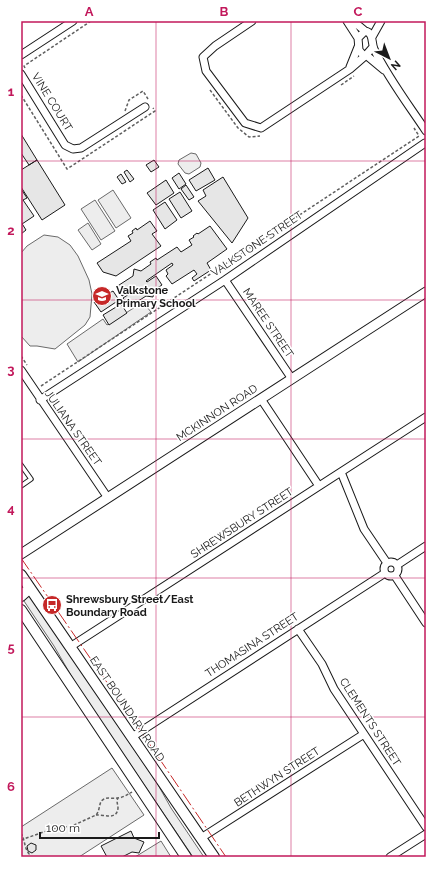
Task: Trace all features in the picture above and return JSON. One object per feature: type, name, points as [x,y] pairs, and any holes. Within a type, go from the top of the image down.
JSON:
[{"type":"main road","name":"EAST BOUNDARY ROAD","points":[[21,575],[214,857]]},
{"type":"main road","points":[[21,596],[30,588]]},
{"type":"main road","points":[[23,617],[140,787],[186,857]]},
{"type":"street","points":[[21,55],[73,21]]},
{"type":"street","points":[[252,21],[215,46],[203,57],[206,71],[245,123],[261,128],[350,69],[373,47]]},
{"type":"street","points":[[347,21],[358,38],[358,47],[350,69]]},
{"type":"street","points":[[353,21],[372,37]]},
{"type":"street","points":[[358,38],[365,31],[380,21]]},
{"type":"street","points":[[380,21],[372,37],[373,47],[426,132],[423,138],[425,143]]},
{"type":"street","points":[[358,47],[359,50],[388,72]]},
{"type":"street","name":"VINE COURT","points":[[25,74],[65,145],[73,150],[81,148],[145,107]]},
{"type":"street","name":"VALKSTONE STREET","points":[[40,400],[225,280],[425,143]]},
{"type":"street","name":"MAREE STREET","points":[[225,280],[292,379]]},
{"type":"street","name":"MCKINNON ROAD","points":[[21,554],[426,292]]},
{"type":"street","name":"JULIANA STREET","points":[[21,370],[108,498]]},
{"type":"street","points":[[260,399],[319,486]]},
{"type":"street","name":"SHREWSBURY STREET","points":[[70,647],[426,417]]},
{"type":"street","points":[[341,472],[364,528],[387,563]]},
{"type":"street","points":[[397,565],[426,546]]},
{"type":"street","points":[[387,563],[392,562],[397,565],[399,570],[395,576]]},
{"type":"street","points":[[387,563],[384,567],[385,573],[389,576],[395,576]]},
{"type":"street","name":"THOMASINA STREET","points":[[132,736],[385,573]]},
{"type":"street","points":[[395,576],[426,623]]},
{"type":"street","name":"CLEMENTS STREET","points":[[298,629],[322,664],[334,689],[426,827]]},
{"type":"street","name":"BETHWYN STREET","points":[[201,838],[364,734]]},
{"type":"street","points":[[390,857],[426,834]]},
{"type":"lane","points":[[21,465],[30,479],[21,486]]},
{"type":"path","points":[[25,74],[24,66],[91,21]]},
{"type":"path","points":[[340,85],[358,73]]},
{"type":"path","points":[[209,88],[238,128],[249,137],[263,136]]},
{"type":"path","points":[[21,95],[67,169],[155,111],[143,91],[129,100],[124,112]]},
{"type":"path","points":[[41,386],[419,136],[411,123]]},
{"type":"path","points":[[21,356],[29,368]]},
{"type":"path","points":[[96,815],[99,812],[100,803],[103,799],[126,796],[140,787]]},
{"type":"path","points":[[21,840],[52,829],[72,826],[99,814],[108,817],[116,814],[118,809],[118,798]]},
{"type":"path","points":[[21,832],[25,839],[26,850],[29,854],[28,857]]},
{"type":"shaded area","points":[[191,153],[196,154],[201,163],[200,167],[189,174],[185,173],[178,164],[179,160]]},
{"type":"shaded area","points":[[113,190],[131,218],[116,228],[98,200]]},
{"type":"shaded area","points":[[95,200],[115,231],[101,240],[81,209]]},
{"type":"shaded area","points":[[88,223],[101,244],[92,250],[78,230]]},
{"type":"shaded area","points":[[44,235],[58,237],[70,245],[78,256],[89,280],[92,294],[90,317],[85,325],[55,349],[30,346],[21,336],[21,253],[27,246]]},
{"type":"shaded area","points":[[143,302],[151,312],[78,362],[67,344],[103,319],[107,325]]},
{"type":"shaded area","points":[[29,595],[157,783],[171,808],[204,857],[193,857],[76,684],[54,646],[24,601],[23,599]]},
{"type":"shaded area","points":[[112,768],[144,815],[79,857],[21,857],[21,827]]},
{"type":"shaded area","points":[[161,841],[171,857],[135,857]]},
{"type":"building","points":[[21,134],[37,160],[29,165],[21,153]]},
{"type":"building","points":[[37,160],[65,205],[42,220],[21,187],[21,170]]},
{"type":"building","points":[[154,160],[159,167],[151,172],[146,165]]},
{"type":"building","points":[[208,168],[215,180],[196,191],[189,180]]},
{"type":"building","points":[[127,170],[134,179],[130,182],[124,172]]},
{"type":"building","points":[[179,173],[186,184],[179,189],[172,178]]},
{"type":"building","points":[[121,174],[126,182],[122,184],[117,177]]},
{"type":"building","points":[[223,177],[248,218],[232,243],[198,201],[206,196],[203,190]]},
{"type":"building","points":[[166,180],[174,193],[156,205],[147,193]]},
{"type":"building","points":[[186,185],[194,197],[189,200],[181,189]]},
{"type":"building","points":[[21,189],[27,198],[23,200],[34,216],[22,224],[21,222]]},
{"type":"building","points":[[180,192],[192,211],[181,218],[169,199]]},
{"type":"building","points":[[165,202],[177,220],[165,229],[153,210]]},
{"type":"building","points":[[150,221],[157,231],[152,234],[161,246],[116,276],[103,272],[97,263],[131,241],[128,236],[133,233],[132,231],[136,228],[137,230]]},
{"type":"building","points":[[21,222],[26,230],[21,234]]},
{"type":"building","points":[[210,226],[227,249],[207,263],[211,270],[194,281],[192,278],[197,274],[194,270],[172,284],[166,276],[168,274],[166,270],[173,265],[172,263],[146,281],[147,282],[156,276],[162,285],[154,290],[153,297],[146,296],[129,307],[123,298],[134,291],[132,289],[122,296],[116,287],[133,276],[134,269],[141,271],[151,264],[150,262],[156,258],[157,260],[177,247],[181,252],[192,245],[189,240],[194,237],[193,236]]},
{"type":"building","points":[[113,291],[119,300],[101,312],[94,302]]},
{"type":"building","points":[[121,304],[127,313],[109,325],[103,315]]},
{"type":"building","points":[[131,831],[134,838],[144,842],[139,853],[132,852],[122,857],[107,857],[101,846]]},
{"type":"building","points":[[31,843],[36,845],[36,850],[32,853],[28,851],[27,846]]},
{"type":"power","points":[[21,558],[226,857]]},
{"type":"place","name":"Valkstone Primary School","points":[[102,296]]},
{"type":"place","name":"Shrewsbury Street/East Boundary Road","points":[[52,605]]}]
